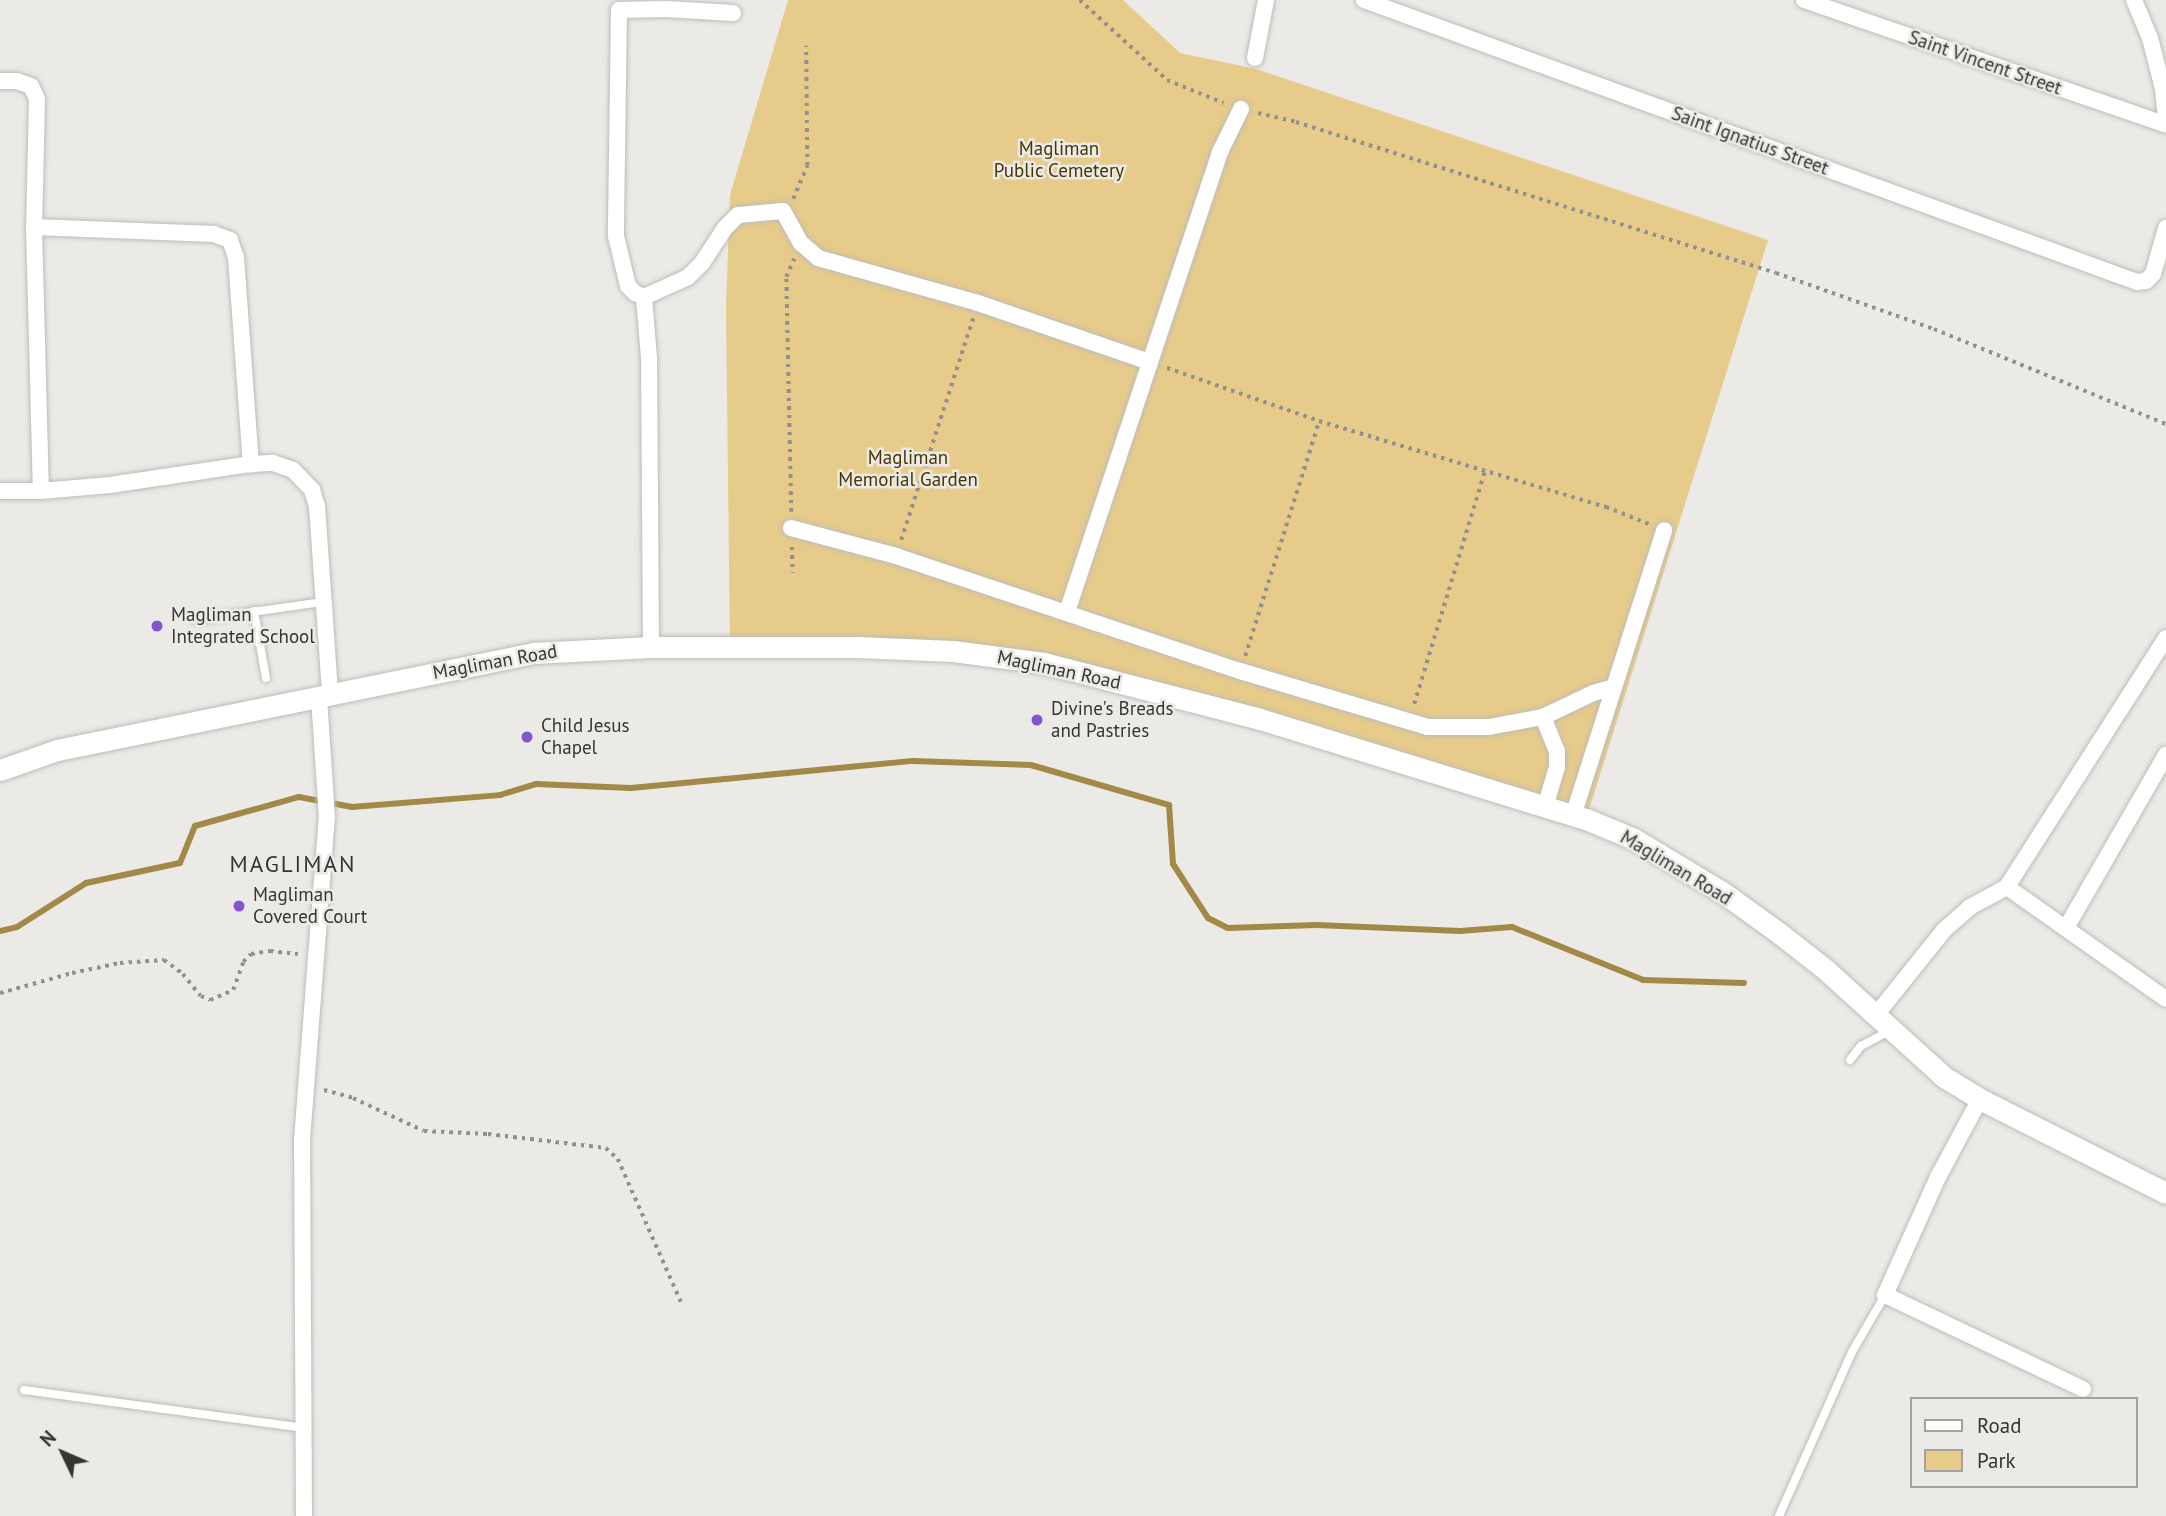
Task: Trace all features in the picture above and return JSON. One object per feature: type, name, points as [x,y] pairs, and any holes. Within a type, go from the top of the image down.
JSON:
[{"type":"street","points":[[1255,58],[1266,0]]},
{"type":"street","name":"Saint Ignatius Street","points":[[1364,0],[2137,282],[2146,281],[2153,274],[2166,228]]},
{"type":"street","points":[[2134,0],[2150,38],[2163,89],[2166,117]]},
{"type":"street","name":"Saint Vincent Street","points":[[1808,1],[2166,125]]},
{"type":"street","points":[[644,297],[628,286],[616,236],[619,10],[667,4],[733,13]]},
{"type":"street","points":[[0,81],[17,81],[31,86],[37,99],[34,227],[41,491]]},
{"type":"street","points":[[1067,612],[1220,152],[1241,109]]},
{"type":"street","points":[[644,297],[688,277],[702,264],[725,228],[738,215],[783,212],[801,243],[818,258],[978,303],[1149,362]]},
{"type":"street","points":[[34,227],[214,234],[230,240],[236,257],[251,464]]},
{"type":"street","points":[[644,297],[649,358],[651,647]]},
{"type":"street","points":[[0,491],[41,491],[273,463],[293,470],[312,490],[317,506],[327,818],[305,1084],[301,1261],[304,1516]]},
{"type":"street","points":[[791,528],[896,556],[1240,671],[1408,723],[1456,730],[1543,717],[1593,693],[1614,687]]},
{"type":"street","points":[[1573,816],[1664,530]]},
{"type":"street","points":[[1883,1023],[1944,930],[1970,907],[2007,887],[2166,638]]},
{"type":"street","name":"Magliman Road","points":[[0,770],[57,750],[533,653],[651,647],[953,651],[1044,663],[1257,718],[1545,807],[1634,839],[1725,894],[1826,970],[1944,1077],[1980,1099],[2166,1193]]},
{"type":"street","points":[[1543,717],[1557,751],[1557,767],[1545,807]]},
{"type":"street","points":[[2066,928],[2166,755]]},
{"type":"street","points":[[2007,887],[2166,999]]},
{"type":"street","points":[[1980,1099],[1938,1177],[1885,1295],[2083,1390]]},
{"type":"lane","points":[[196,620],[322,602]]},
{"type":"lane","points":[[254,611],[266,678]]},
{"type":"lane","points":[[1850,1060],[1883,1023]]},
{"type":"lane","points":[[1779,1516],[1852,1352],[1885,1295]]},
{"type":"lane","points":[[24,1390],[304,1428]]},
{"type":"path","points":[[1080,0],[1167,80],[1241,109],[1296,122],[1776,273],[1934,330],[2166,424]]},
{"type":"path","points":[[783,212],[796,197],[807,166],[806,46]]},
{"type":"path","points":[[793,573],[786,276],[801,243]]},
{"type":"path","points":[[896,556],[978,303]]},
{"type":"path","points":[[1149,362],[1319,421],[1606,507],[1664,530]]},
{"type":"path","points":[[1240,671],[1319,421]]},
{"type":"path","points":[[1408,723],[1485,471]]},
{"type":"path","points":[[0,993],[120,963],[164,960],[183,974],[201,996],[210,1000],[233,990],[243,962],[251,954],[270,951],[317,956]]},
{"type":"path","points":[[305,1084],[353,1098],[424,1131],[502,1135],[606,1148],[618,1159],[681,1302]]},
{"type":"green space","points":[[788,0],[1123,0],[1180,53],[1256,69],[1768,240],[1586,819],[1044,663],[730,648],[726,309],[730,195]]},
{"type":"waterway","points":[[0,931],[17,927],[86,883],[180,863],[195,826],[299,797],[352,807],[500,795],[536,784],[631,788],[913,761],[1031,765],[1169,805],[1173,864],[1208,918],[1228,928],[1317,925],[1460,931],[1512,927],[1643,980],[1744,983]]},
{"type":"place","name":"Magliman Integrated School","points":[[157,626]]},
{"type":"place","name":"Divine's Breads and Pastries","points":[[1037,720]]},
{"type":"place","name":"Child Jesus Chapel","points":[[527,737]]},
{"type":"place","name":"Magliman Covered Court","points":[[239,906]]},
{"type":"district","name":"MAGLIMAN","points":[[293,864]]},
{"type":"park label","name":"Magliman Public Cemetery","points":[[1059,160]]},
{"type":"park label","name":"Magliman Memorial Garden","points":[[908,469]]}]
